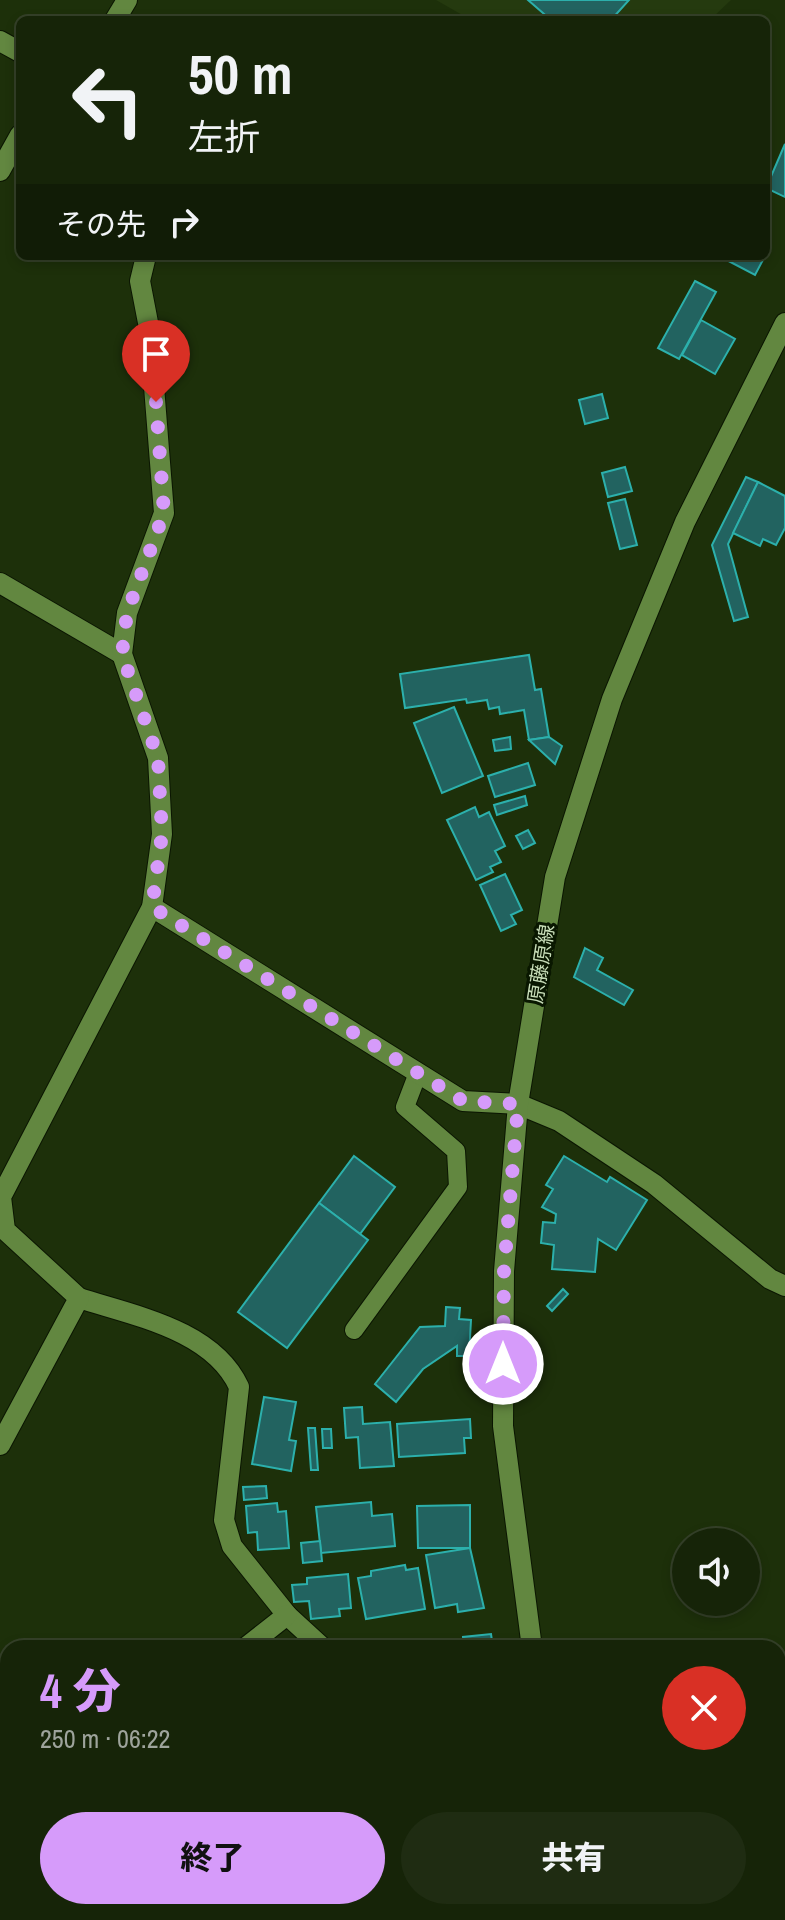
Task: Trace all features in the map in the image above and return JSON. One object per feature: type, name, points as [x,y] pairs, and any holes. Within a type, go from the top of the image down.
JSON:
[{"type":"street","points":[[0,171],[16,142]]},
{"type":"street","points":[[145,260],[140,281],[155,359],[153,374],[164,513],[127,613],[122,654],[158,758],[162,834],[152,907],[1,1197],[5,1230],[79,1298],[167,1326],[216,1354],[230,1367],[239,1387],[224,1520],[232,1546],[287,1615],[314,1640]]},
{"type":"street","name":"原藤原線","points":[[531,1640],[503,1426],[504,1271],[518,1104],[555,877],[612,699],[685,522],[785,323]]},
{"type":"street","points":[[0,583],[122,654]]},
{"type":"street","points":[[152,907],[463,1101],[518,1104],[559,1121],[654,1184],[770,1279],[785,1286]]},
{"type":"street","points":[[0,1445],[79,1298]]},
{"type":"street","points":[[255,1640],[287,1615]]},
{"type":"lane","points":[[354,1330],[458,1187],[456,1151],[405,1107],[418,1073]]},
{"type":"shaded area","points":[[436,0],[731,0],[714,16],[464,16]]},
{"type":"building","points":[[528,0],[629,0],[615,16],[546,16]]},
{"type":"building","points":[[785,144],[785,197],[770,190],[770,179]]},
{"type":"building","points":[[727,260],[763,260],[755,275]]},
{"type":"building","points":[[695,281],[716,292],[679,359],[658,348]]},
{"type":"building","points":[[701,320],[735,339],[715,374],[682,355]]},
{"type":"building","points":[[602,394],[608,418],[585,424],[579,400]]},
{"type":"building","points":[[625,467],[632,491],[608,497],[602,473]]},
{"type":"building","points":[[746,477],[758,482],[728,544],[748,617],[734,621],[712,545]]},
{"type":"building","points":[[758,482],[785,496],[785,528],[776,545],[763,539],[760,546],[733,533]]},
{"type":"building","points":[[625,499],[637,545],[620,549],[608,503]]},
{"type":"building","points":[[529,655],[535,690],[541,689],[549,737],[529,740],[524,710],[500,714],[499,707],[489,709],[487,700],[467,703],[466,699],[405,708],[400,674]]},
{"type":"building","points":[[454,707],[483,776],[442,793],[414,723]]},
{"type":"building","points":[[510,737],[511,749],[495,751],[493,740]]},
{"type":"building","points":[[549,737],[562,746],[555,764],[529,740]]},
{"type":"building","points":[[528,763],[535,785],[495,797],[488,776]]},
{"type":"building","points":[[525,796],[527,805],[497,815],[494,805]]},
{"type":"building","points":[[475,807],[479,817],[489,812],[505,846],[495,851],[501,862],[490,867],[493,872],[476,880],[447,820]]},
{"type":"building","points":[[528,830],[535,843],[523,849],[516,836]]},
{"type":"building","points":[[505,874],[522,910],[511,915],[516,924],[501,931],[480,885]]},
{"type":"building","points":[[585,948],[603,958],[597,970],[633,990],[624,1005],[574,977]]},
{"type":"building","points":[[354,1156],[395,1187],[360,1234],[319,1203]]},
{"type":"building","points":[[564,1156],[607,1182],[610,1177],[647,1200],[616,1250],[598,1239],[595,1272],[552,1269],[554,1245],[541,1243],[543,1222],[555,1223],[556,1214],[542,1207],[553,1189],[546,1185]]},
{"type":"building","points":[[319,1203],[368,1240],[287,1348],[238,1312]]},
{"type":"building","points":[[563,1289],[568,1294],[552,1311],[547,1306]]},
{"type":"building","points":[[446,1307],[460,1308],[459,1319],[471,1320],[469,1356],[457,1356],[457,1346],[423,1369],[396,1402],[375,1384],[420,1327],[445,1326]]},
{"type":"building","points":[[264,1397],[296,1402],[289,1440],[296,1441],[291,1471],[252,1464]]},
{"type":"building","points":[[362,1407],[363,1424],[390,1422],[394,1466],[360,1468],[358,1437],[346,1438],[344,1408]]},
{"type":"building","points":[[470,1419],[471,1438],[464,1438],[465,1453],[399,1457],[397,1424]]},
{"type":"building","points":[[308,1428],[315,1428],[318,1470],[311,1470]]},
{"type":"building","points":[[322,1429],[331,1429],[332,1448],[323,1448]]},
{"type":"building","points":[[266,1486],[267,1498],[244,1500],[243,1487]]},
{"type":"building","points":[[371,1502],[372,1516],[392,1514],[395,1546],[321,1553],[316,1507]]},
{"type":"building","points":[[277,1503],[278,1512],[286,1511],[289,1548],[258,1550],[257,1532],[248,1533],[246,1506]]},
{"type":"building","points":[[470,1505],[470,1548],[418,1548],[417,1506]]},
{"type":"building","points":[[320,1541],[322,1561],[303,1563],[301,1543]]},
{"type":"building","points":[[470,1548],[484,1608],[458,1612],[457,1604],[435,1608],[426,1555]]},
{"type":"building","points":[[405,1565],[406,1570],[418,1568],[425,1609],[366,1619],[358,1578],[371,1576],[371,1571]]},
{"type":"building","points":[[348,1574],[351,1608],[339,1609],[340,1616],[311,1619],[309,1601],[294,1602],[292,1585],[307,1584],[307,1578]]},
{"type":"building","points":[[491,1634],[492,1640],[463,1640],[463,1637]]},
{"type":"route","points":[[156,402],[164,513],[127,613],[122,654],[158,758],[162,834],[152,907],[463,1101],[518,1104],[504,1271],[503,1364]]}]
